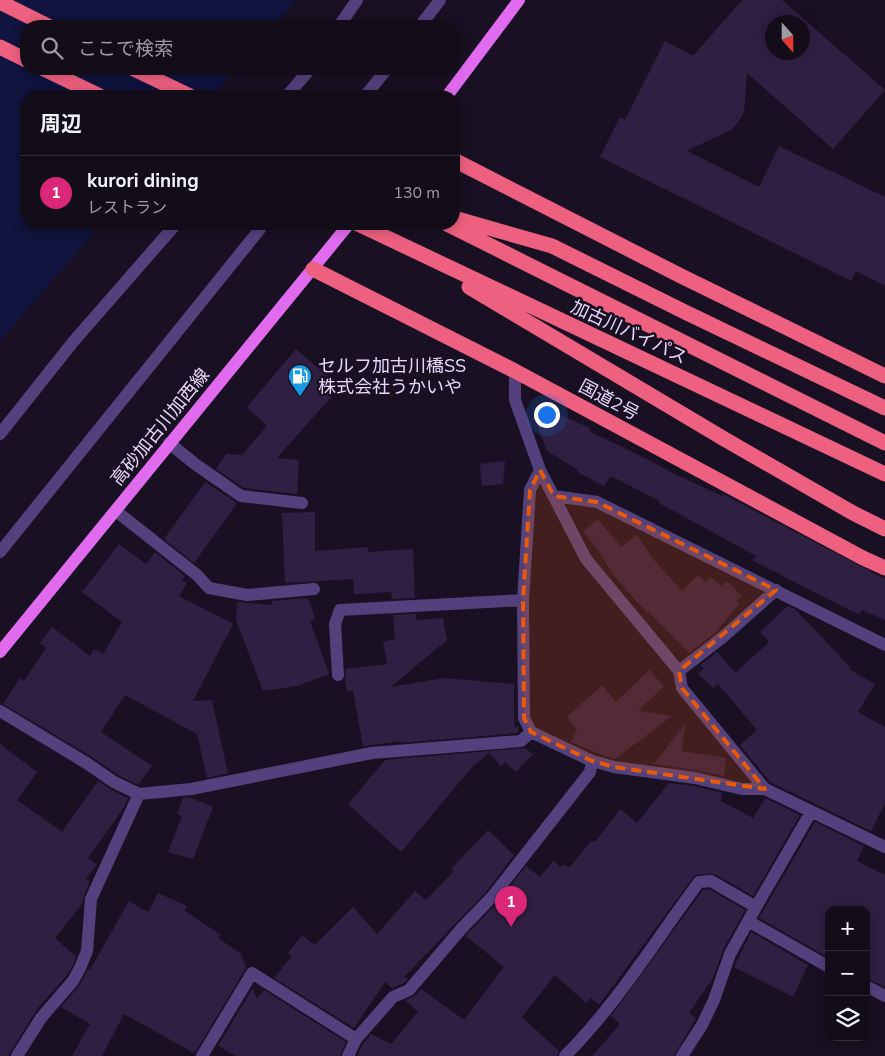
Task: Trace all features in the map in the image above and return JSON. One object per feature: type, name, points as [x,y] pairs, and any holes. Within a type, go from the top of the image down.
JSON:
[{"type":"highway","points":[[0,2],[36,20]]},
{"type":"highway","points":[[0,47],[20,57]]},
{"type":"highway","points":[[56,75],[88,90]]},
{"type":"highway","points":[[146,75],[178,90]]},
{"type":"highway","points":[[460,163],[672,271],[885,376]]},
{"type":"highway","points":[[460,220],[552,246],[885,408]]},
{"type":"highway","name":"加古川バイパス","points":[[370,230],[885,474]]},
{"type":"highway","name":"加古川バイパス","points":[[459,230],[885,442]]},
{"type":"highway","points":[[390,240],[734,445],[852,513],[885,529]]},
{"type":"highway","name":"国道2号","points":[[313,269],[515,371],[863,558],[885,568]]},
{"type":"main road","points":[[452,90],[519,0]]},
{"type":"main road","name":"高砂加古川加西線","points":[[0,652],[344,230]]},
{"type":"street","points":[[343,20],[357,0]]},
{"type":"street","points":[[425,20],[440,0]]},
{"type":"street","points":[[291,90],[305,75]]},
{"type":"street","points":[[370,90],[382,75]]},
{"type":"street","points":[[0,434],[73,342],[171,230]]},
{"type":"street","points":[[0,552],[259,230]]},
{"type":"street","points":[[515,371],[515,400],[540,470],[586,559],[679,671],[682,688],[765,789],[885,848]]},
{"type":"street","points":[[169,443],[241,496],[302,503]]},
{"type":"street","points":[[540,470],[530,490],[523,600],[524,718],[531,732],[592,761],[695,778],[742,789],[765,789]]},
{"type":"street","points":[[554,496],[597,502],[885,645]]},
{"type":"street","points":[[116,511],[197,575],[209,588],[247,595],[314,589]]},
{"type":"street","points":[[679,671],[723,637],[776,590]]},
{"type":"street","points":[[338,675],[335,624],[340,610],[523,600]]},
{"type":"street","points":[[0,710],[114,782],[139,794],[191,789],[372,753],[521,741],[531,732]]},
{"type":"street","points":[[348,1056],[356,1039],[393,997],[409,990],[462,928],[492,897],[590,772],[592,761]]},
{"type":"street","points":[[17,1056],[41,1018],[74,980],[80,968],[87,951],[91,899],[139,794]]},
{"type":"street","points":[[682,1056],[702,1025],[714,1000],[730,954],[811,812]]},
{"type":"street","points":[[566,1056],[590,1032],[630,980],[666,926],[699,882],[710,881],[756,907]]},
{"type":"street","points":[[748,921],[825,965]]},
{"type":"street","points":[[202,1056],[252,973],[356,1039]]},
{"type":"street","points":[[870,988],[885,996]]},
{"type":"highlighted area","points":[[540,470],[554,496],[597,502],[776,590],[679,671],[682,688],[765,789],[614,767],[592,761],[531,732],[524,718],[523,600],[530,490]]},
{"type":"shaded area","points":[[0,0],[296,0],[278,20],[20,20],[20,75],[231,75],[217,90],[20,90],[20,230],[96,230],[0,341]]},
{"type":"building","points":[[742,0],[782,0],[799,15],[765,15],[765,60],[810,60],[810,24],[885,90],[833,149],[747,73],[744,112],[739,121],[732,129],[687,151],[759,187],[779,146],[885,197],[885,286],[856,271],[851,281],[600,157],[620,117],[625,120],[665,41],[693,56]]},
{"type":"building","points":[[296,349],[340,387],[277,458],[299,460],[297,494],[244,488],[216,469],[226,454],[242,455],[267,426],[247,407]]},
{"type":"building","points":[[542,407],[590,428],[589,431],[673,473],[722,496],[723,494],[885,579],[885,620],[862,610],[859,615],[752,560],[756,556],[659,503],[660,501],[611,476],[604,486],[577,472],[578,470],[547,451],[536,423]]},
{"type":"building","points":[[505,461],[503,484],[482,486],[480,464]]},
{"type":"building","points":[[205,482],[237,503],[194,563],[164,539]]},
{"type":"building","points":[[315,512],[315,551],[368,547],[368,552],[413,549],[415,598],[392,599],[391,592],[354,594],[353,579],[285,583],[282,513]]},
{"type":"building","points":[[598,519],[621,547],[637,535],[653,559],[682,591],[698,575],[706,582],[711,577],[721,586],[727,581],[742,596],[737,600],[739,604],[715,633],[689,653],[649,612],[647,613],[614,576],[583,531]]},
{"type":"building","points":[[119,544],[146,564],[155,552],[185,576],[182,580],[187,583],[179,596],[233,624],[193,701],[212,700],[228,773],[207,778],[197,734],[125,695],[101,732],[152,766],[138,785],[118,775],[92,757],[3,704],[20,678],[24,681],[46,648],[40,643],[52,627],[90,656],[94,649],[103,654],[122,622],[82,592]]},
{"type":"building","points":[[308,598],[315,619],[310,621],[329,674],[297,686],[263,691],[236,620],[237,602],[272,605],[272,601]]},
{"type":"building","points":[[788,606],[795,609],[850,667],[849,669],[875,684],[858,712],[885,727],[885,803],[871,831],[770,782],[740,745],[757,730],[718,684],[713,688],[698,674],[704,668],[700,665],[717,652],[735,673],[769,642],[760,632]]},
{"type":"building","points":[[416,614],[416,620],[443,618],[447,640],[391,687],[444,678],[514,684],[514,727],[519,727],[518,733],[400,743],[402,741],[363,746],[353,691],[347,691],[346,669],[387,664],[383,642],[395,639],[393,615]]},
{"type":"building","points":[[649,670],[664,686],[638,711],[672,716],[615,759],[571,742],[577,730],[567,717],[602,685],[616,702]]},
{"type":"building","points":[[685,724],[682,751],[726,758],[724,776],[654,764]]},
{"type":"building","points":[[0,744],[37,772],[17,800],[62,832],[98,781],[128,798],[123,809],[88,858],[97,865],[86,879],[90,881],[82,904],[55,938],[76,957],[73,965],[66,976],[38,1008],[8,1056],[0,1056]]},
{"type":"building","points":[[525,748],[533,754],[516,772],[505,762],[501,766],[489,753],[473,766],[401,852],[348,804],[385,760]]},
{"type":"building","points":[[669,783],[694,786],[722,793],[721,801],[753,818],[765,798],[800,815],[753,896],[715,874],[695,875],[599,1005],[591,998],[586,1003],[555,975],[522,1017],[559,1051],[557,1056],[357,1056],[371,1034],[391,1044],[418,1012],[405,1000],[415,996],[421,989],[464,1020],[504,967],[466,936],[468,933],[498,902],[526,866],[540,877],[553,861],[561,867],[564,864],[569,868],[592,840],[595,842],[620,809],[637,823]]},
{"type":"building","points":[[189,797],[213,807],[193,859],[168,852],[182,816],[177,814],[183,798]]},
{"type":"building","points":[[815,822],[864,846],[857,861],[885,875],[885,987],[870,980],[870,906],[825,906],[825,956],[759,918]]},
{"type":"building","points":[[488,830],[514,855],[486,892],[404,977],[408,979],[404,983],[392,988],[385,982],[354,1028],[274,978],[292,956],[288,953],[302,935],[315,945],[353,907],[377,934],[415,891],[426,900],[454,871],[451,869]]},
{"type":"building","points":[[709,889],[745,910],[723,950],[713,978],[689,1013],[696,1018],[674,1056],[592,1056],[620,1024],[611,1016],[703,890]]},
{"type":"building","points":[[158,893],[187,906],[185,911],[221,935],[218,938],[241,954],[246,968],[196,1051],[192,1052],[124,1014],[102,1056],[72,1056],[90,1024],[61,1007],[79,986],[88,969],[90,970],[129,901],[148,912]]},
{"type":"building","points":[[751,932],[808,965],[793,997],[734,967]]},
{"type":"building","points":[[253,988],[257,999],[264,990],[346,1042],[340,1056],[236,1056],[218,1046]]},
{"type":"place","name":"セルフ加古川橋SS 株式会社うかいや","points":[[300,397]]},
{"type":"place","name":"kurori dining","points":[[511,927]]}]
